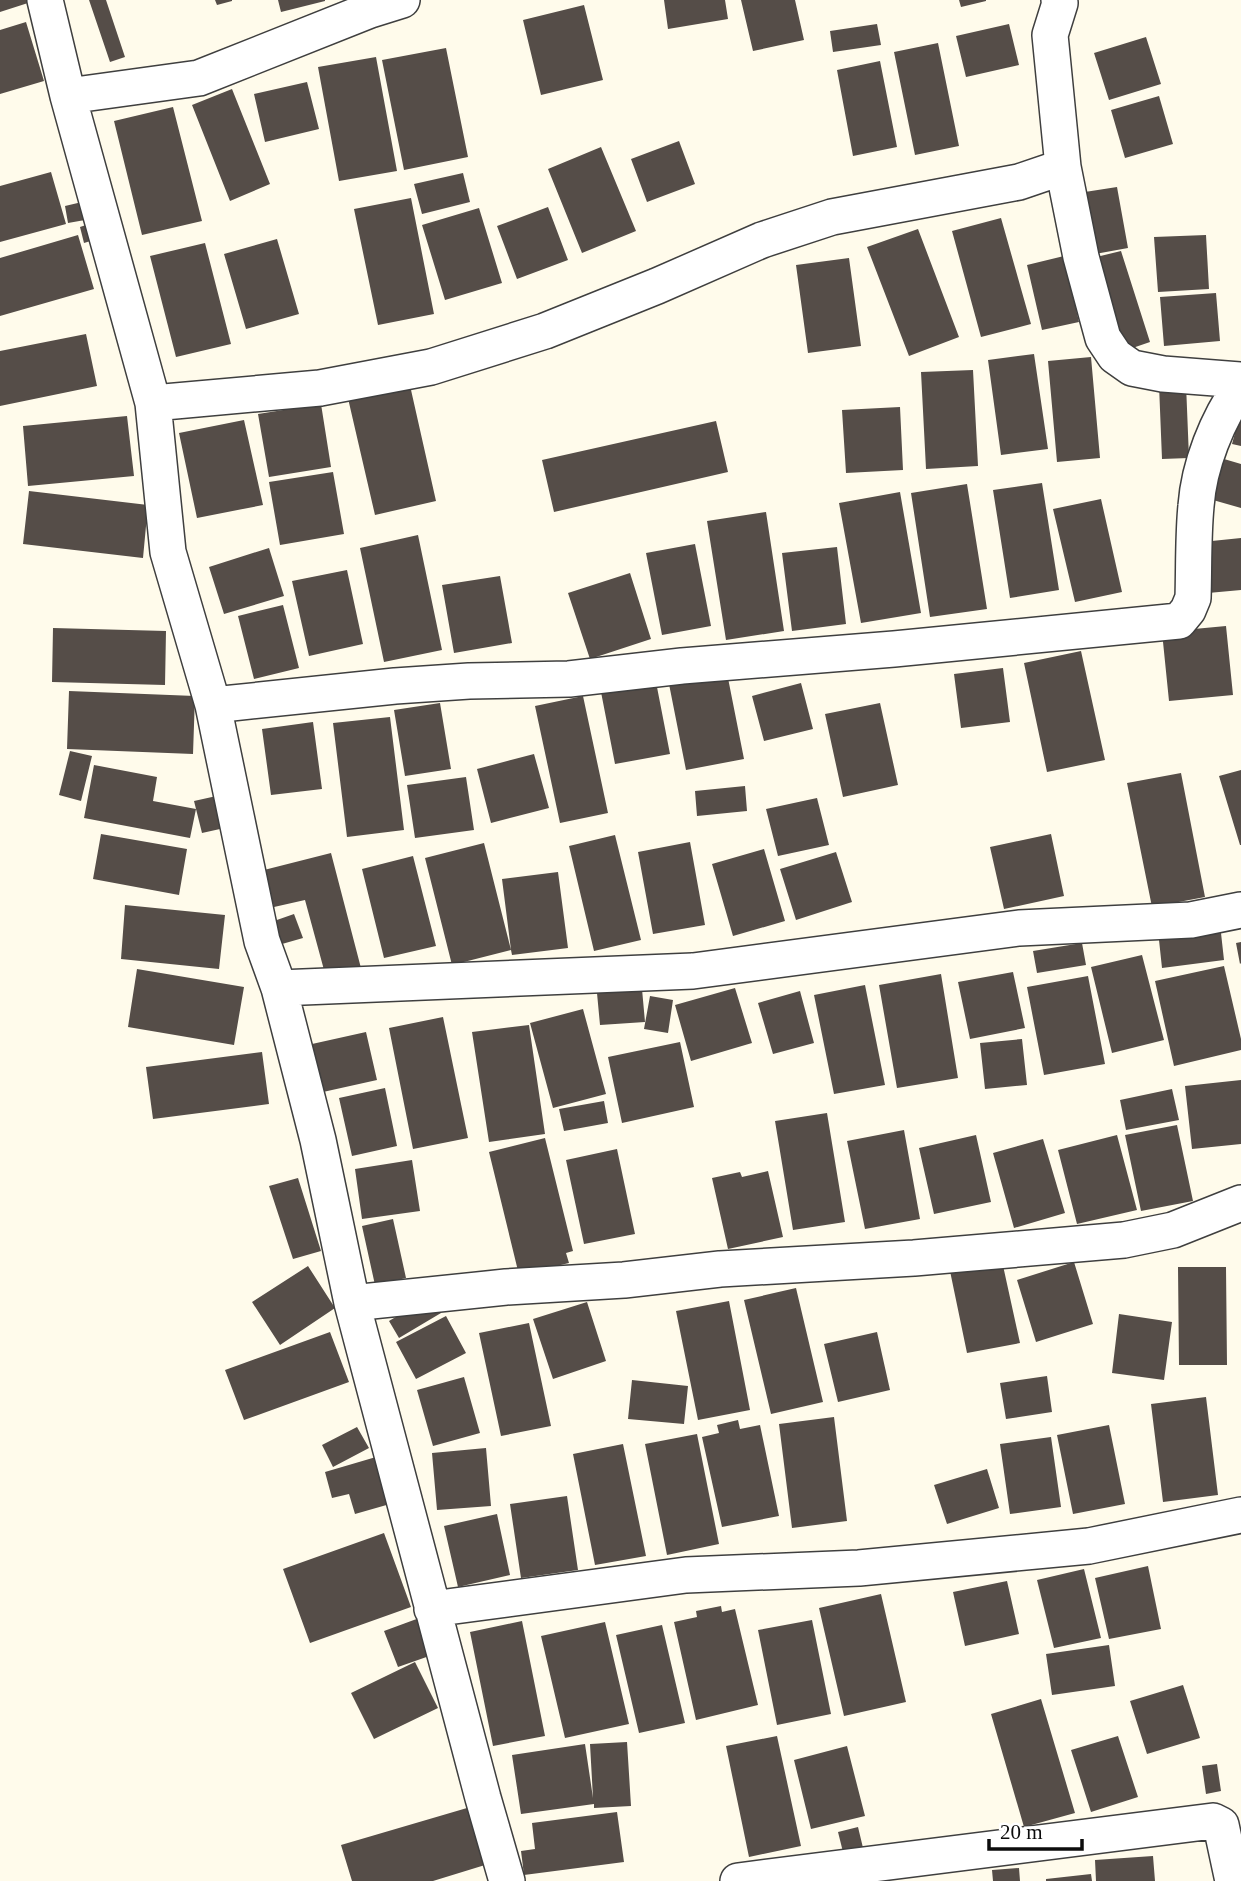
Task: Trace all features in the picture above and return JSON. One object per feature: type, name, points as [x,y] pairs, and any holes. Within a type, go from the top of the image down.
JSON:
[{"type":"street","points":[[45,0],[68,96],[153,402],[168,552],[213,705],[262,941],[279,988],[318,1140],[352,1303],[432,1609],[508,1881]]},
{"type":"street","points":[[68,96],[199,78],[370,10],[402,0]]},
{"type":"street","points":[[1067,1],[1049,35],[1063,167],[1080,257],[1103,338],[1115,356],[1132,368],[1163,374],[1241,380]]},
{"type":"street","points":[[153,402],[320,388],[430,367],[545,331],[762,240],[832,217],[1019,182],[1063,167]]},
{"type":"street","points":[[213,705],[395,686],[569,679],[682,666],[894,649],[1179,621],[1193,598],[1196,505],[1204,466],[1229,402],[1241,386]]},
{"type":"street","points":[[279,988],[693,971],[1019,928],[1191,920],[1241,910]]},
{"type":"street","points":[[352,1303],[506,1287],[624,1280],[720,1269],[914,1258],[1125,1240],[1173,1230],[1241,1203]]},
{"type":"street","points":[[432,1609],[686,1575],[859,1568],[1089,1546],[1241,1515]]},
{"type":"street","points":[[738,1881],[1213,1821],[1221,1825],[1233,1881]]},
{"type":"building","points":[[0,0],[27,0],[28,3],[0,12]]},
{"type":"building","points":[[89,0],[106,0],[125,57],[110,62]]},
{"type":"building","points":[[215,0],[232,0],[232,1],[217,5]]},
{"type":"building","points":[[278,0],[325,0],[325,1],[281,12]]},
{"type":"building","points":[[664,0],[725,0],[728,19],[668,29]]},
{"type":"building","points":[[741,0],[795,0],[804,40],[753,51]]},
{"type":"building","points":[[959,0],[986,0],[986,1],[961,7]]},
{"type":"building","points":[[584,5],[603,80],[541,95],[523,20]]},
{"type":"building","points":[[26,22],[44,81],[0,94],[0,30]]},
{"type":"building","points":[[877,24],[881,45],[833,52],[830,31]]},
{"type":"building","points":[[1009,24],[1019,65],[966,77],[956,36]]},
{"type":"building","points":[[1146,37],[1161,84],[1109,100],[1094,53]]},
{"type":"building","points":[[938,43],[959,146],[915,155],[894,52]]},
{"type":"building","points":[[446,48],[468,157],[404,170],[382,60]]},
{"type":"building","points":[[376,57],[397,171],[339,181],[318,67]]},
{"type":"building","points":[[880,61],[897,147],[853,156],[837,70]]},
{"type":"building","points":[[307,82],[319,129],[265,142],[254,94]]},
{"type":"building","points":[[232,89],[270,184],[230,201],[192,105]]},
{"type":"building","points":[[1159,96],[1173,144],[1125,158],[1111,110]]},
{"type":"building","points":[[173,107],[202,221],[142,235],[114,121]]},
{"type":"building","points":[[679,141],[695,184],[647,202],[631,159]]},
{"type":"building","points":[[601,147],[636,231],[582,253],[548,169]]},
{"type":"building","points":[[51,172],[66,224],[0,242],[0,186]]},
{"type":"building","points":[[463,173],[470,202],[422,214],[414,184]]},
{"type":"building","points":[[1117,187],[1128,248],[1084,256],[1072,194]]},
{"type":"building","points":[[411,198],[434,314],[378,325],[354,209]]},
{"type":"building","points":[[82,202],[85,220],[68,223],[65,206]]},
{"type":"building","points":[[548,207],[568,260],[517,279],[497,226]]},
{"type":"building","points":[[479,208],[502,283],[445,300],[422,225]]},
{"type":"building","points":[[1001,218],[1031,324],[981,337],[952,231]]},
{"type":"building","points":[[92,223],[97,239],[84,243],[80,227]]},
{"type":"building","points":[[918,229],[959,337],[909,356],[867,247]]},
{"type":"building","points":[[78,235],[94,289],[0,316],[0,258]]},
{"type":"building","points":[[1206,235],[1209,289],[1158,292],[1154,237]]},
{"type":"building","points":[[277,239],[299,314],[246,329],[224,254]]},
{"type":"building","points":[[205,243],[231,344],[176,357],[150,256]]},
{"type":"building","points":[[1121,251],[1150,342],[1115,354],[1084,260]]},
{"type":"building","points":[[1064,256],[1079,322],[1042,330],[1027,265]]},
{"type":"building","points":[[849,258],[861,346],[808,353],[796,265]]},
{"type":"building","points":[[1216,293],[1220,341],[1164,346],[1160,297]]},
{"type":"building","points":[[86,334],[97,386],[0,406],[0,351]]},
{"type":"building","points":[[1034,354],[1048,449],[1001,455],[988,360]]},
{"type":"building","points":[[1091,357],[1100,458],[1057,462],[1048,361]]},
{"type":"building","points":[[973,370],[978,466],[926,469],[921,372]]},
{"type":"building","points":[[409,381],[436,501],[375,515],[347,394]]},
{"type":"building","points":[[1186,384],[1189,458],[1162,459],[1159,385]]},
{"type":"building","points":[[321,404],[331,467],[269,477],[258,414]]},
{"type":"building","points":[[900,407],[903,470],[846,473],[842,410]]},
{"type":"building","points":[[1241,414],[1241,446],[1232,444]]},
{"type":"building","points":[[127,416],[134,476],[28,486],[23,426]]},
{"type":"building","points":[[244,420],[263,505],[197,518],[179,433]]},
{"type":"building","points":[[716,421],[728,472],[554,512],[542,460]]},
{"type":"building","points":[[1224,459],[1241,464],[1241,508],[1213,500]]},
{"type":"building","points":[[333,472],[344,534],[280,545],[269,482]]},
{"type":"building","points":[[1042,483],[1059,590],[1010,598],[993,490]]},
{"type":"building","points":[[967,484],[987,609],[930,617],[911,493]]},
{"type":"building","points":[[29,491],[148,505],[143,558],[23,544]]},
{"type":"building","points":[[900,492],[921,613],[861,623],[839,503]]},
{"type":"building","points":[[1101,499],[1122,592],[1075,602],[1053,509]]},
{"type":"building","points":[[766,512],[784,631],[726,640],[707,521]]},
{"type":"building","points":[[418,535],[442,650],[384,662],[360,548]]},
{"type":"building","points":[[1241,538],[1241,590],[1208,593],[1202,542]]},
{"type":"building","points":[[695,544],[711,626],[662,635],[646,553]]},
{"type":"building","points":[[837,547],[846,624],[792,631],[782,553]]},
{"type":"building","points":[[269,548],[284,596],[224,614],[209,567]]},
{"type":"building","points":[[347,570],[363,644],[309,656],[292,581]]},
{"type":"building","points":[[630,573],[651,639],[590,659],[568,593]]},
{"type":"building","points":[[500,576],[512,643],[454,653],[442,585]]},
{"type":"building","points":[[283,605],[299,668],[254,679],[238,616]]},
{"type":"building","points":[[1226,626],[1233,695],[1169,701],[1162,632]]},
{"type":"building","points":[[53,628],[166,631],[165,685],[52,682]]},
{"type":"building","points":[[1081,651],[1105,760],[1047,772],[1024,663]]},
{"type":"building","points":[[1003,668],[1010,722],[961,728],[954,674]]},
{"type":"building","points":[[727,673],[744,759],[686,770],[669,684]]},
{"type":"building","points":[[656,682],[670,754],[615,764],[601,692]]},
{"type":"building","points":[[801,683],[813,729],[764,741],[752,696]]},
{"type":"building","points":[[69,691],[195,696],[193,754],[67,749]]},
{"type":"building","points":[[583,696],[608,813],[560,823],[535,706]]},
{"type":"building","points":[[440,703],[451,769],[405,776],[394,710]]},
{"type":"building","points":[[880,703],[898,785],[843,797],[825,714]]},
{"type":"building","points":[[390,717],[404,830],[347,837],[333,723]]},
{"type":"building","points":[[313,722],[322,789],[271,795],[262,729]]},
{"type":"building","points":[[70,751],[92,756],[81,801],[59,795]]},
{"type":"building","points":[[534,754],[549,808],[491,823],[477,769]]},
{"type":"building","points":[[94,765],[157,777],[153,801],[196,809],[190,838],[84,818]]},
{"type":"building","points":[[1241,770],[1241,845],[1240,845],[1219,776]]},
{"type":"building","points":[[1181,773],[1205,897],[1152,907],[1127,783]]},
{"type":"building","points":[[466,777],[474,830],[415,838],[407,785]]},
{"type":"building","points":[[745,786],[747,811],[697,816],[695,791]]},
{"type":"building","points":[[221,795],[229,827],[202,833],[194,801]]},
{"type":"building","points":[[817,798],[829,845],[778,856],[766,809]]},
{"type":"building","points":[[101,834],[187,849],[179,895],[93,879]]},
{"type":"building","points":[[1051,834],[1064,896],[1004,909],[990,847]]},
{"type":"building","points":[[615,835],[641,940],[594,951],[569,846]]},
{"type":"building","points":[[690,842],[705,925],[653,934],[638,852]]},
{"type":"building","points":[[484,843],[511,950],[452,965],[425,858]]},
{"type":"building","points":[[764,849],[785,921],[733,936],[712,864]]},
{"type":"building","points":[[836,852],[852,902],[796,920],[780,869]]},
{"type":"building","points":[[331,853],[362,972],[327,981],[305,900],[274,907],[264,870]]},
{"type":"building","points":[[413,856],[436,946],[384,958],[362,869]]},
{"type":"building","points":[[558,872],[568,948],[512,955],[502,879]]},
{"type":"building","points":[[125,905],[225,915],[219,969],[121,959]]},
{"type":"building","points":[[294,914],[303,938],[282,944],[274,921]]},
{"type":"building","points":[[1221,933],[1224,960],[1162,968],[1159,940]]},
{"type":"building","points":[[1241,942],[1241,963],[1240,964],[1236,943]]},
{"type":"building","points":[[1082,943],[1086,965],[1037,973],[1033,951]]},
{"type":"building","points":[[1142,955],[1164,1040],[1112,1053],[1091,967]]},
{"type":"building","points":[[1224,966],[1241,1039],[1241,1050],[1174,1066],[1155,981]]},
{"type":"building","points":[[137,969],[244,987],[234,1045],[128,1027]]},
{"type":"building","points":[[1013,972],[1025,1028],[970,1039],[958,982]]},
{"type":"building","points":[[941,974],[958,1078],[897,1088],[879,985]]},
{"type":"building","points":[[1088,976],[1105,1064],[1044,1075],[1027,987]]},
{"type":"building","points":[[865,985],[885,1085],[834,1094],[814,995]]},
{"type":"building","points":[[735,988],[752,1043],[691,1061],[675,1005]]},
{"type":"building","points":[[642,989],[645,1022],[600,1025],[597,993]]},
{"type":"building","points":[[800,991],[814,1043],[773,1054],[758,1003]]},
{"type":"building","points":[[650,996],[673,1000],[668,1033],[644,1029]]},
{"type":"building","points":[[583,1009],[606,1094],[553,1108],[530,1023]]},
{"type":"building","points":[[443,1017],[468,1138],[413,1149],[389,1028]]},
{"type":"building","points":[[529,1025],[545,1134],[489,1142],[472,1032]]},
{"type":"building","points":[[366,1032],[377,1080],[323,1092],[312,1044]]},
{"type":"building","points":[[1022,1039],[1027,1085],[985,1089],[980,1043]]},
{"type":"building","points":[[680,1042],[694,1107],[622,1123],[608,1057]]},
{"type":"building","points":[[262,1052],[269,1104],[153,1119],[146,1067]]},
{"type":"building","points":[[1241,1080],[1241,1144],[1192,1149],[1185,1086]]},
{"type":"building","points":[[385,1088],[397,1146],[352,1156],[339,1098]]},
{"type":"building","points":[[1172,1089],[1179,1120],[1126,1130],[1120,1100]]},
{"type":"building","points":[[604,1101],[608,1123],[564,1131],[559,1109]]},
{"type":"building","points":[[827,1113],[845,1222],[793,1230],[775,1121]]},
{"type":"building","points":[[1177,1125],[1193,1201],[1141,1211],[1125,1135]]},
{"type":"building","points":[[904,1130],[920,1219],[865,1229],[847,1141]]},
{"type":"building","points":[[976,1135],[991,1202],[934,1214],[919,1148]]},
{"type":"building","points":[[1117,1135],[1137,1210],[1077,1224],[1058,1150]]},
{"type":"building","points":[[545,1138],[573,1251],[566,1253],[569,1263],[519,1275],[489,1152]]},
{"type":"building","points":[[1043,1139],[1065,1213],[1014,1228],[993,1153]]},
{"type":"building","points":[[617,1149],[635,1234],[584,1244],[566,1160]]},
{"type":"building","points":[[412,1160],[420,1211],[362,1219],[355,1169]]},
{"type":"building","points":[[768,1171],[783,1237],[728,1249],[712,1178],[740,1172],[742,1177]]},
{"type":"building","points":[[298,1178],[321,1251],[293,1259],[269,1186]]},
{"type":"building","points":[[393,1219],[406,1278],[375,1285],[362,1226]]},
{"type":"building","points":[[1002,1261],[1020,1343],[967,1353],[950,1271]]},
{"type":"building","points":[[1074,1262],[1093,1324],[1036,1342],[1017,1280]]},
{"type":"building","points":[[308,1266],[335,1308],[280,1345],[252,1302]]},
{"type":"building","points":[[1178,1267],[1226,1267],[1227,1365],[1179,1365]]},
{"type":"building","points":[[796,1288],[823,1402],[771,1414],[744,1300]]},
{"type":"building","points":[[431,1296],[441,1313],[399,1338],[389,1321]]},
{"type":"building","points":[[729,1301],[750,1410],[698,1420],[676,1311]]},
{"type":"building","points":[[587,1302],[606,1361],[553,1379],[533,1319]]},
{"type":"building","points":[[1119,1314],[1172,1322],[1164,1380],[1112,1373]]},
{"type":"building","points":[[446,1316],[466,1353],[416,1379],[396,1342]]},
{"type":"building","points":[[529,1323],[551,1426],[501,1436],[479,1333]]},
{"type":"building","points":[[330,1332],[349,1382],[244,1420],[225,1370]]},
{"type":"building","points":[[877,1332],[890,1390],[838,1402],[824,1344]]},
{"type":"building","points":[[1047,1376],[1052,1412],[1006,1419],[1000,1383]]},
{"type":"building","points":[[464,1377],[480,1433],[433,1446],[417,1390]]},
{"type":"building","points":[[632,1380],[688,1386],[684,1424],[628,1419]]},
{"type":"building","points":[[1206,1397],[1218,1495],[1163,1502],[1151,1404]]},
{"type":"building","points":[[834,1417],[847,1521],[792,1528],[779,1424]]},
{"type":"building","points":[[738,1420],[740,1429],[760,1425],[779,1516],[722,1527],[702,1437],[719,1433],[717,1425]]},
{"type":"building","points":[[1109,1425],[1125,1504],[1073,1514],[1057,1435]]},
{"type":"building","points":[[357,1427],[369,1448],[333,1467],[322,1445]]},
{"type":"building","points":[[697,1434],[719,1544],[667,1555],[645,1444]]},
{"type":"building","points":[[1051,1437],[1061,1507],[1010,1514],[1000,1444]]},
{"type":"building","points":[[623,1444],[646,1556],[595,1565],[573,1454]]},
{"type":"building","points":[[486,1448],[491,1506],[437,1510],[432,1453]]},
{"type":"building","points":[[376,1457],[390,1504],[355,1514],[349,1494],[332,1498],[325,1472]]},
{"type":"building","points":[[987,1469],[999,1508],[947,1524],[934,1485]]},
{"type":"building","points":[[567,1496],[578,1570],[521,1578],[510,1504]]},
{"type":"building","points":[[497,1514],[510,1575],[458,1587],[444,1526]]},
{"type":"building","points":[[384,1533],[411,1607],[310,1643],[283,1569]]},
{"type":"building","points":[[1148,1566],[1161,1629],[1109,1639],[1095,1578]]},
{"type":"building","points":[[1084,1569],[1101,1638],[1054,1648],[1037,1580]]},
{"type":"building","points":[[1007,1581],[1019,1634],[965,1646],[953,1592]]},
{"type":"building","points":[[881,1594],[906,1702],[844,1716],[819,1608]]},
{"type":"building","points":[[721,1606],[722,1612],[735,1609],[758,1705],[696,1720],[674,1622],[697,1617],[696,1611]]},
{"type":"building","points":[[422,1617],[435,1654],[398,1667],[384,1631]]},
{"type":"building","points":[[812,1620],[831,1714],[777,1725],[758,1630]]},
{"type":"building","points":[[522,1621],[545,1736],[493,1746],[470,1632]]},
{"type":"building","points":[[605,1622],[629,1724],[565,1738],[541,1636]]},
{"type":"building","points":[[662,1625],[685,1723],[639,1733],[616,1635]]},
{"type":"building","points":[[1109,1645],[1115,1686],[1052,1695],[1046,1654]]},
{"type":"building","points":[[415,1662],[438,1708],[374,1739],[351,1693]]},
{"type":"building","points":[[1183,1685],[1200,1738],[1147,1754],[1130,1701]]},
{"type":"building","points":[[1041,1699],[1075,1813],[1024,1827],[991,1714]]},
{"type":"building","points":[[777,1736],[801,1846],[749,1857],[726,1746]]},
{"type":"building","points":[[1118,1736],[1138,1797],[1091,1812],[1071,1750]]},
{"type":"building","points":[[627,1742],[631,1806],[594,1808],[594,1804],[521,1814],[512,1755],[585,1744],[593,1798],[590,1744]]},
{"type":"building","points":[[847,1746],[865,1816],[811,1829],[794,1760]]},
{"type":"building","points":[[1217,1764],[1221,1791],[1206,1794],[1202,1766]]},
{"type":"building","points":[[467,1808],[485,1865],[433,1881],[352,1881],[341,1845]]},
{"type":"building","points":[[617,1812],[624,1862],[524,1875],[521,1851],[535,1849],[532,1823]]},
{"type":"building","points":[[858,1827],[864,1852],[844,1856],[838,1832]]},
{"type":"building","points":[[1153,1856],[1155,1881],[1096,1881],[1095,1860]]},
{"type":"building","points":[[1019,1868],[1020,1881],[993,1881],[992,1870]]},
{"type":"building","points":[[1091,1874],[1092,1881],[1046,1881],[1046,1879]]}]
